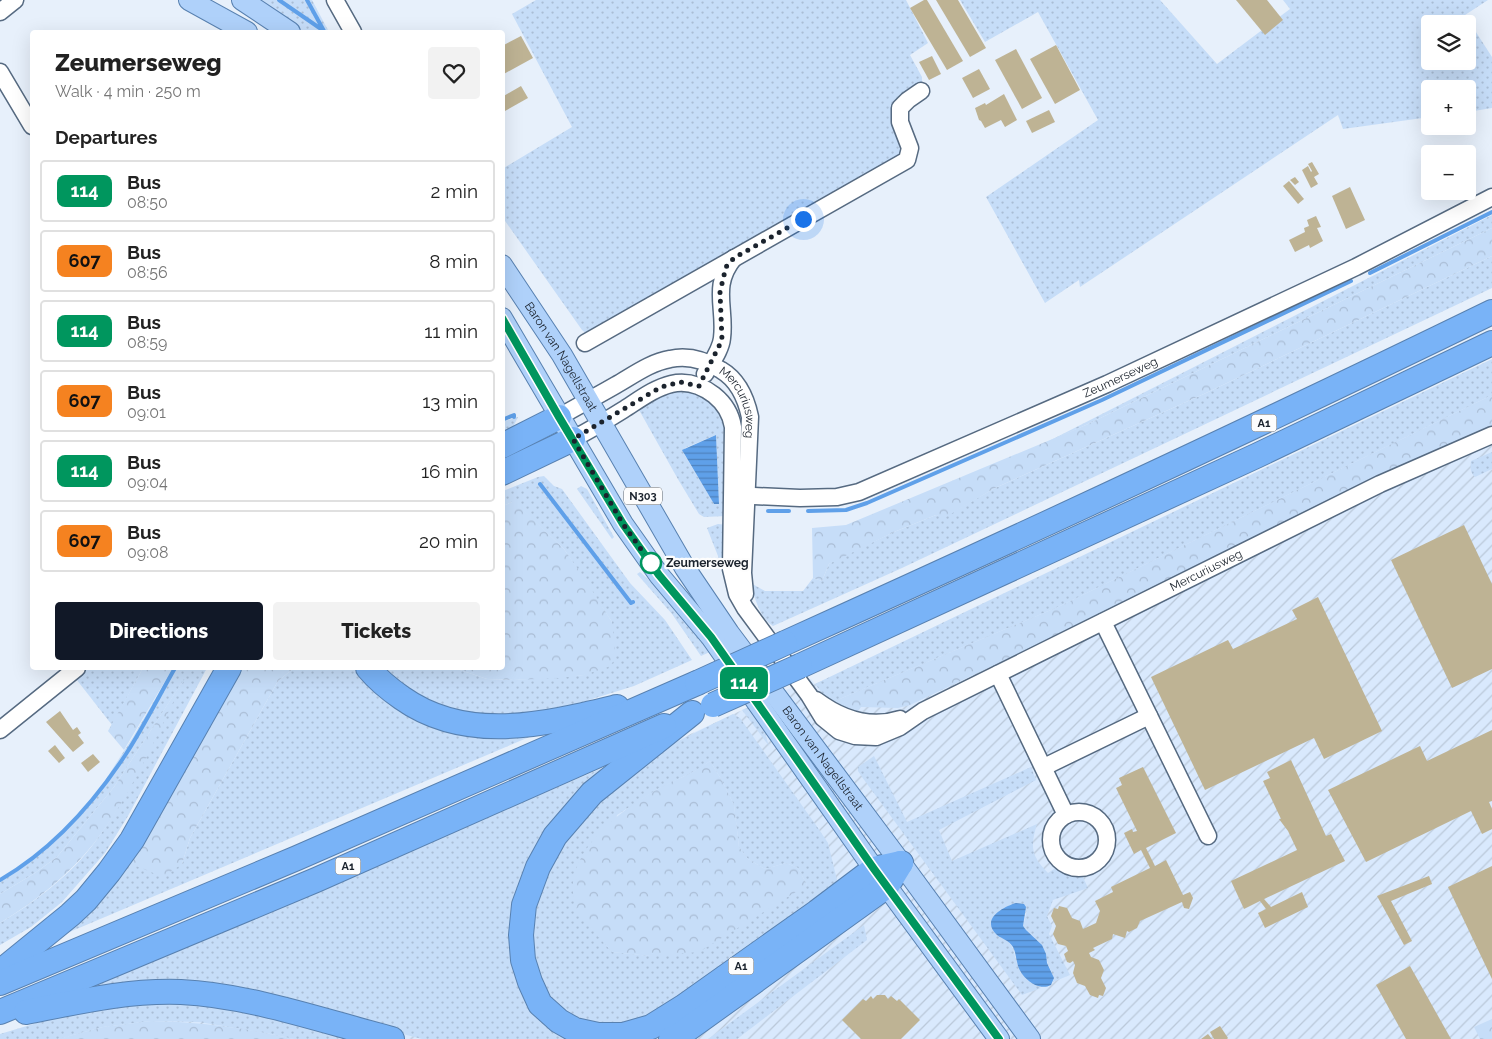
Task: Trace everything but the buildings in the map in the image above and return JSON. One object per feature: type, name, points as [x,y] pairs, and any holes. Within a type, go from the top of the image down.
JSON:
[{"type":"highway","name":"A1","points":[[0,983],[306,854],[673,694],[1043,527],[1289,412],[1492,312]]},
{"type":"highway","name":"A1","points":[[0,1012],[316,880],[800,666],[1150,506],[1492,343]]},
{"type":"highway","points":[[505,444],[559,417]]},
{"type":"highway","points":[[505,471],[573,439]]},
{"type":"highway","points":[[0,972],[70,915],[86,900],[109,872],[132,840],[228,670]]},
{"type":"highway","name":"A1","points":[[370,670],[387,688],[416,708],[435,716],[472,725],[515,726],[543,723],[673,694]]},
{"type":"highway","name":"A1","points":[[703,709],[592,793],[555,836],[538,867],[524,905],[521,935],[523,960],[540,1004],[559,1021],[575,1030],[598,1036],[623,1035],[651,1027],[683,1007],[809,918],[880,878]]},
{"type":"highway","name":"A1","points":[[671,1039],[681,1034],[901,863]]},
{"type":"highway","points":[[0,1018],[112,996],[180,992],[206,994],[267,1006],[392,1039]]},
{"type":"main road","points":[[189,0],[243,30]]},
{"type":"main road","points":[[242,0],[287,30]]},
{"type":"main road","name":"Baron van Nagellstraat","points":[[505,270],[562,355],[685,568],[729,633],[1030,1039]]},
{"type":"main road","name":"Baron van Nagellstraat","points":[[505,323],[623,524],[659,575],[716,645],[880,878],[999,1039]]},
{"type":"street","points":[[335,0],[352,30]]},
{"type":"street","points":[[0,72],[30,123]]},
{"type":"street","points":[[585,343],[907,160],[910,148],[900,122],[900,108],[922,91]]},
{"type":"street","name":"Zeumerseweg","points":[[740,495],[837,497],[859,492],[1116,380],[1356,267],[1492,197]]},
{"type":"street","points":[[699,386],[722,340],[720,292],[726,267],[734,258]]},
{"type":"street","name":"Mercuriusweg","points":[[559,417],[656,363],[670,358],[698,359],[726,373],[736,383],[748,405],[750,417],[731,569],[737,594],[745,608],[809,695],[829,710],[846,718],[875,724],[897,720],[923,711],[1380,484],[1492,435]]},
{"type":"street","name":"Mercuriusweg","points":[[573,439],[602,424],[661,387],[680,382],[699,386],[717,397],[724,404],[731,417],[740,495]]},
{"type":"street","points":[[1103,622],[1208,836]]},
{"type":"street","points":[[0,730],[75,670]]},
{"type":"street","points":[[998,674],[1066,815]]},
{"type":"street","points":[[1044,768],[1149,716]]},
{"type":"shaded area","points":[[1492,377],[1492,1039],[33,1039],[753,705],[811,679],[815,684]]},
{"type":"green space","points":[[258,0],[312,0],[328,30],[301,30]]},
{"type":"green space","points":[[536,0],[906,0],[928,43],[910,55],[922,77],[922,83],[905,93],[905,150],[880,167],[588,335],[582,330],[505,221],[505,167],[572,127],[512,14]]},
{"type":"green space","points":[[960,0],[1160,0],[1217,64],[1290,9],[1283,0],[1488,0],[1465,15],[1421,15],[1421,70],[1476,70],[1476,32],[1492,57],[1492,108],[1476,111],[1476,80],[1421,80],[1421,118],[1343,129],[1338,115],[1080,287],[1079,280],[1045,303],[986,197],[1098,120],[1038,12],[985,42]]},
{"type":"green space","points":[[1492,215],[1492,228],[1086,425],[1047,442]]},
{"type":"green space","points":[[1492,228],[1492,256],[1206,393],[995,488],[944,518],[936,515],[894,532],[829,564],[822,581],[813,578],[812,528],[846,525],[1086,425]]},
{"type":"green space","points":[[1492,256],[1492,288],[902,568],[773,626],[764,618],[761,612],[749,582],[765,591],[803,591],[813,578],[822,581],[829,564],[837,559],[894,532],[936,515],[944,517],[995,488],[1206,393]]},
{"type":"green space","points":[[1492,359],[1492,395],[1058,607],[830,703],[815,684]]},
{"type":"green space","points":[[664,390],[700,390],[725,416],[727,516],[704,517],[699,514],[639,410],[650,397]],"holes":[[[716,435],[719,504],[714,504],[684,454],[685,448]]]},
{"type":"green space","points":[[1492,395],[1492,429],[910,705],[898,708],[861,707],[857,713],[830,703],[1058,607]]},
{"type":"green space","points":[[518,417],[512,429],[505,433],[505,421]]},
{"type":"green space","points":[[1492,452],[1492,469],[1475,477],[1471,470],[1471,461]]},
{"type":"green space","points":[[544,476],[554,486],[562,489],[630,583],[665,620],[692,660],[634,686],[576,704],[524,714],[475,714],[426,700],[388,677],[383,670],[460,670],[487,679],[514,680],[584,675],[612,622],[564,549],[512,500],[512,502],[505,505],[505,490]]},
{"type":"green space","points":[[581,486],[587,489],[614,537],[612,539],[577,489]]},
{"type":"green space","points":[[512,499],[564,549],[612,622],[616,659],[608,667],[584,675],[514,680],[487,679],[460,670],[505,670],[505,505],[512,502]]},
{"type":"green space","points":[[718,524],[728,525],[727,579],[707,528]]},
{"type":"green space","points":[[640,572],[684,611],[712,651],[701,656],[672,614],[637,574]]},
{"type":"green space","points":[[79,670],[142,670],[112,725],[73,675]]},
{"type":"green space","points":[[142,670],[172,670],[124,750],[108,731]]},
{"type":"green space","points":[[172,670],[206,670],[128,816],[105,853],[62,902],[31,927],[0,945],[0,923],[64,877],[95,842],[132,784],[183,681],[114,787],[57,857],[0,894],[0,880],[45,849],[88,807],[133,737]]},
{"type":"green space","points":[[233,670],[292,670],[278,681],[190,838],[182,864],[163,877],[124,861]]},
{"type":"green space","points":[[292,670],[360,670],[405,710],[546,730],[46,942],[124,861],[182,864],[190,838],[278,681]]},
{"type":"green space","points":[[186,676],[133,782],[109,823],[95,842],[51,887],[0,923],[0,894],[57,857],[114,787]]},
{"type":"green space","points":[[753,705],[761,721],[769,746],[742,710]]},
{"type":"green space","points":[[733,714],[740,718],[828,843],[837,880],[831,888],[661,1010],[626,1024],[599,1024],[571,1015],[547,992],[539,972],[533,947],[537,901],[557,854],[589,807],[650,755]],"holes":[[[710,761],[734,805],[739,847],[748,859],[765,869],[786,863],[798,868],[807,885],[650,956],[612,952],[590,926],[617,815],[656,790],[699,769]]]},
{"type":"green space","points":[[874,756],[907,822],[1031,767],[1036,780],[939,830],[952,861],[1037,824],[1033,845],[1035,856],[1042,867],[1048,873],[1057,867],[1064,873],[1082,875],[1088,888],[1053,900],[1047,916],[1052,926],[1049,934],[1070,975],[1053,982],[1053,975],[1042,946],[1023,926],[1027,910],[1006,940],[1011,946],[1016,962],[1022,971],[1041,988],[1022,995],[858,771],[858,767]]},
{"type":"green space","points":[[710,761],[734,805],[739,847],[748,859],[765,869],[786,863],[798,868],[807,885],[699,952],[650,956],[612,952],[586,921],[575,904],[573,886],[577,868],[585,852],[596,836],[610,822],[641,799]]},
{"type":"green space","points":[[605,767],[575,796],[515,965],[579,1039],[422,1039],[289,1004],[84,988]]},
{"type":"green space","points":[[864,925],[867,940],[737,1039],[708,1039]]},
{"type":"green space","points":[[179,1002],[261,1015],[347,1039],[294,1039],[199,1022],[151,1021],[103,1027],[58,1039],[0,1039],[0,1034],[80,1010],[121,1003]]},
{"type":"green space","points":[[1492,1019],[1492,1039],[1480,1039],[1474,1027]]},
{"type":"green space","points":[[151,1021],[223,1026],[294,1039],[58,1039],[103,1027]]},
{"type":"water","points":[[716,435],[719,504],[714,504],[682,450]]},
{"type":"water","points":[[1016,903],[1024,904],[1026,907],[1023,926],[1042,945],[1046,954],[1047,963],[1054,978],[1051,985],[1046,987],[1031,983],[1023,975],[1018,966],[1013,947],[992,929],[992,919],[995,914],[1005,907]]},
{"type":"waterway","points":[[279,0],[323,30]]},
{"type":"waterway","points":[[307,0],[323,30]]},
{"type":"waterway","points":[[1370,273],[1492,212]]},
{"type":"waterway","points":[[808,511],[846,510],[867,503],[1102,400],[1351,281]]},
{"type":"waterway","points":[[505,419],[514,415],[514,417]]},
{"type":"waterway","points":[[540,484],[631,603],[633,602]]},
{"type":"waterway","points":[[768,511],[789,511]]},
{"type":"waterway","points":[[0,880],[37,855],[54,840],[100,791],[133,743],[174,670]]},
{"type":"bus line","name":"114","points":[[505,323],[623,524],[659,575],[711,637],[874,869],[999,1039]]},
{"type":"place","name":"Zeumerseweg","points":[[651,563]]},
{"type":"route","points":[[651,563],[623,524],[573,439],[602,424],[661,387],[680,382],[699,386],[722,340],[720,292],[726,267],[734,258],[803,219]]}]
